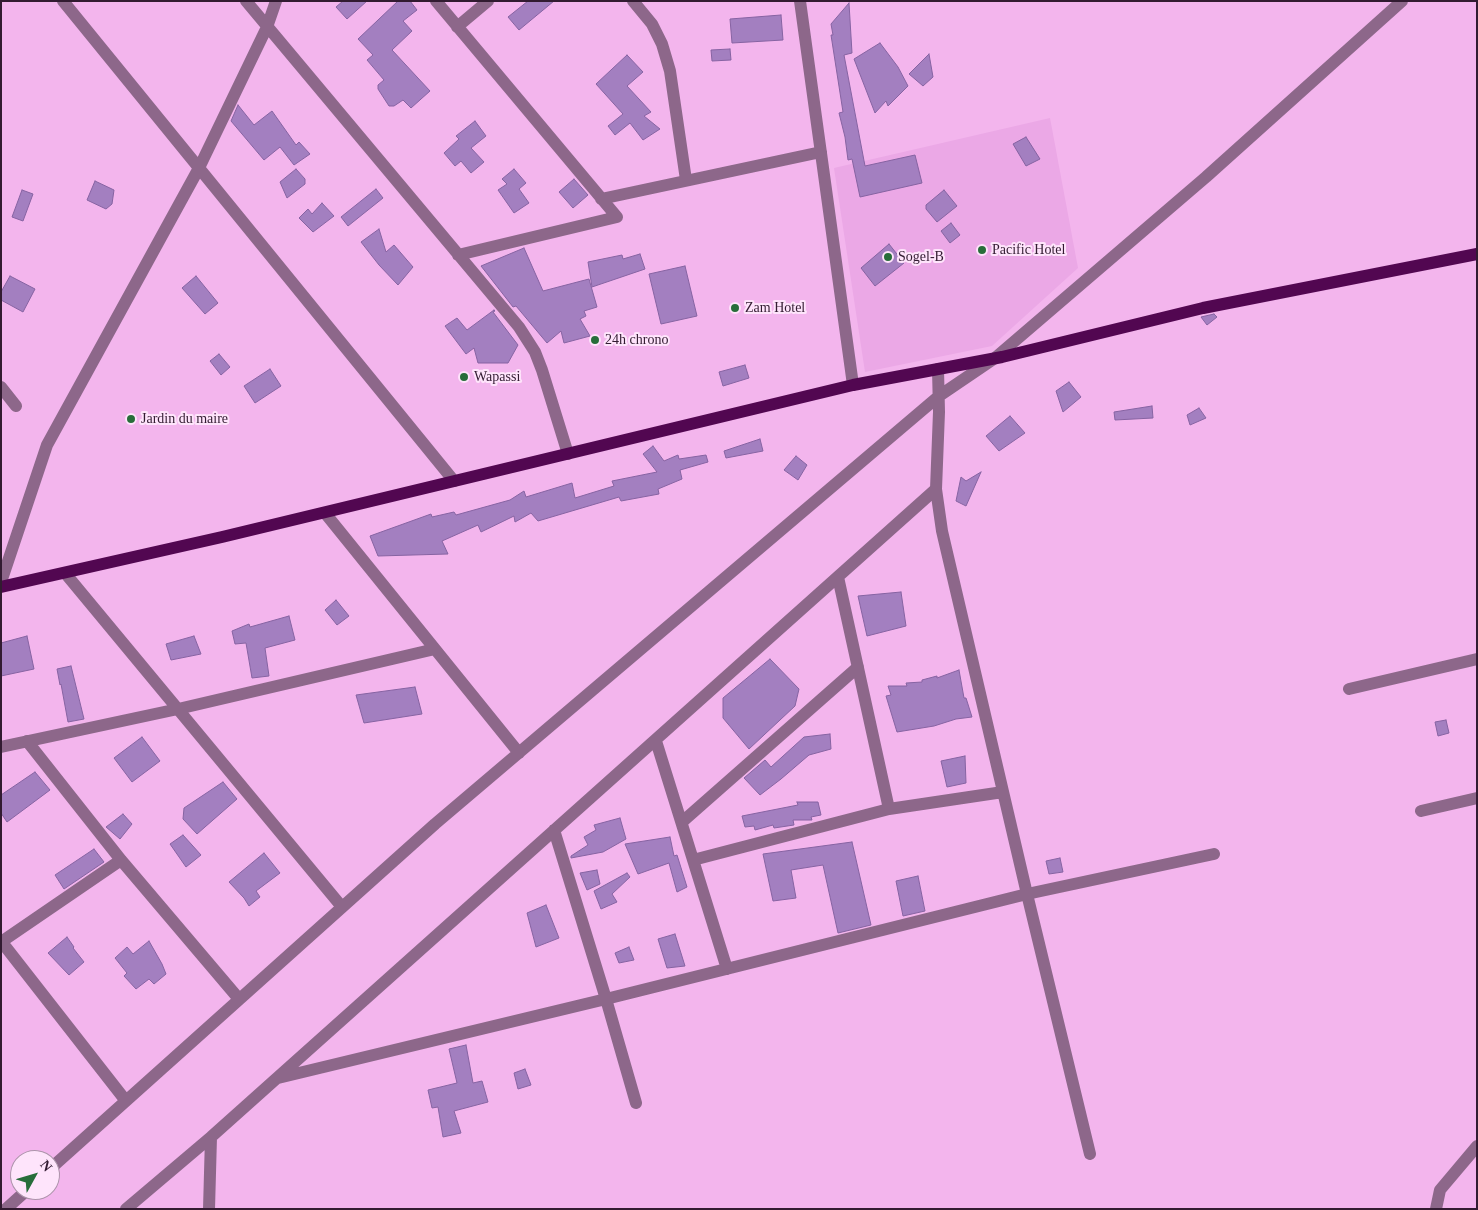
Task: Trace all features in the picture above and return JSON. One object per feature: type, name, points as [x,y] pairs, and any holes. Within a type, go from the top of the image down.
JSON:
[{"type":"main road","points":[[1,587],[325,513],[853,385],[995,358],[1203,308],[1477,254]]},
{"type":"street","points":[[63,1],[454,481]]},
{"type":"street","points":[[246,1],[519,327],[535,352],[542,370],[568,454]]},
{"type":"street","points":[[1,582],[46,444],[199,168],[267,27],[276,1]]},
{"type":"street","points":[[436,1],[617,217],[458,255]]},
{"type":"street","points":[[457,27],[488,1]]},
{"type":"street","points":[[633,1],[652,24],[662,44],[670,71],[686,180]]},
{"type":"street","points":[[800,1],[853,385]]},
{"type":"street","points":[[60,1160],[435,824],[938,396],[995,358],[1206,177],[1402,1]]},
{"type":"street","points":[[601,199],[821,152]]},
{"type":"street","points":[[938,370],[939,412],[936,489],[942,531],[1026,894],[1090,1154]]},
{"type":"street","points":[[1,388],[16,406]]},
{"type":"street","points":[[126,1209],[211,1137],[936,489]]},
{"type":"street","points":[[325,513],[519,753]]},
{"type":"street","points":[[65,573],[342,907]]},
{"type":"street","points":[[838,577],[888,810]]},
{"type":"street","points":[[1,747],[178,709],[435,650]]},
{"type":"street","points":[[1349,689],[1477,659]]},
{"type":"street","points":[[682,822],[858,668]]},
{"type":"street","points":[[28,741],[121,860],[239,999]]},
{"type":"street","points":[[656,741],[727,969]]},
{"type":"street","points":[[693,860],[888,810],[1003,792]]},
{"type":"street","points":[[1421,811],[1477,798]]},
{"type":"street","points":[[554,830],[636,1103]]},
{"type":"street","points":[[276,1078],[606,999],[1026,894],[1214,854]]},
{"type":"street","points":[[121,860],[2,942],[126,1101]]},
{"type":"street","points":[[209,1209],[211,1137]]},
{"type":"street","points":[[1436,1209],[1440,1190],[1477,1146]]},
{"type":"street","points":[[6,1209],[16,1200]]},
{"type":"shaded area","points":[[1050,118],[1078,268],[992,346],[865,372],[834,168]]},
{"type":"building","points":[[343,1],[367,1],[347,19],[336,7]]},
{"type":"building","points":[[398,1],[410,1],[417,10],[403,21],[412,31],[392,50],[430,91],[411,108],[403,100],[394,106],[389,106],[378,89],[378,85],[384,80],[367,60],[373,55],[358,39]]},
{"type":"building","points":[[528,1],[554,1],[519,30],[508,17]]},
{"type":"building","points":[[849,3],[852,53],[844,55],[865,166],[915,155],[922,183],[860,197],[852,159],[848,160],[839,113],[843,112],[831,35],[833,35],[831,24]]},
{"type":"building","points":[[781,15],[783,40],[732,43],[730,19]]},
{"type":"building","points":[[880,43],[898,67],[908,86],[888,106],[886,101],[875,113],[854,59]]},
{"type":"building","points":[[730,49],[731,60],[712,61],[711,50]]},
{"type":"building","points":[[929,54],[933,77],[923,86],[909,74]]},
{"type":"building","points":[[627,55],[643,72],[627,86],[651,112],[644,116],[660,129],[643,140],[630,123],[615,135],[608,126],[623,114],[596,84]]},
{"type":"building","points":[[238,105],[254,125],[272,111],[296,145],[299,142],[310,154],[294,165],[280,147],[264,160],[231,121]]},
{"type":"building","points":[[475,121],[486,136],[471,148],[484,162],[471,173],[461,161],[455,166],[444,153],[459,139],[456,136]]},
{"type":"building","points":[[1026,137],[1040,159],[1026,166],[1013,144]]},
{"type":"building","points":[[296,169],[305,179],[305,184],[287,198],[280,182]]},
{"type":"building","points":[[514,169],[526,183],[519,189],[529,203],[514,213],[498,190],[507,184],[502,179]]},
{"type":"building","points":[[574,179],[588,195],[573,208],[559,192]]},
{"type":"building","points":[[95,181],[114,190],[112,204],[106,209],[87,200]]},
{"type":"building","points":[[376,189],[383,198],[348,226],[341,217]]},
{"type":"building","points":[[22,190],[33,194],[23,221],[12,217]]},
{"type":"building","points":[[944,190],[957,206],[937,222],[926,209],[926,205]]},
{"type":"building","points":[[322,203],[334,216],[313,232],[299,218],[308,209],[312,214]]},
{"type":"building","points":[[951,223],[960,235],[950,243],[941,231]]},
{"type":"building","points":[[379,229],[386,252],[394,245],[413,267],[398,285],[361,242]]},
{"type":"building","points":[[889,244],[904,263],[875,286],[861,268]]},
{"type":"building","points":[[524,248],[543,291],[589,279],[597,307],[584,311],[586,316],[580,319],[590,336],[564,343],[561,331],[547,343],[516,306],[513,307],[481,266]]},
{"type":"building","points":[[640,254],[645,269],[592,287],[588,262],[622,255],[623,259]]},
{"type":"building","points":[[685,266],[697,316],[661,324],[649,274]]},
{"type":"building","points":[[10,276],[35,289],[23,312],[1,300],[1,292]]},
{"type":"building","points":[[196,276],[218,303],[205,314],[182,288]]},
{"type":"building","points":[[494,310],[493,312],[518,345],[508,363],[478,363],[474,348],[466,354],[445,326],[457,318],[467,330]]},
{"type":"building","points":[[1214,314],[1217,317],[1207,325],[1201,317]]},
{"type":"building","points":[[219,354],[230,367],[221,375],[210,361]]},
{"type":"building","points":[[745,365],[749,378],[723,386],[719,372]]},
{"type":"building","points":[[270,369],[281,386],[255,403],[244,386]]},
{"type":"building","points":[[1069,382],[1081,397],[1063,412],[1056,391]]},
{"type":"building","points":[[1152,406],[1153,418],[1115,420],[1114,412]]},
{"type":"building","points":[[1199,408],[1206,418],[1190,425],[1187,415]]},
{"type":"building","points":[[1010,416],[1025,433],[999,451],[986,436]]},
{"type":"building","points":[[760,439],[763,451],[726,458],[724,451]]},
{"type":"building","points":[[653,446],[664,461],[678,455],[679,459],[706,455],[708,462],[680,470],[682,479],[658,489],[659,494],[621,501],[619,497],[538,521],[531,513],[515,522],[514,516],[481,532],[478,525],[442,541],[448,554],[378,556],[370,536],[431,514],[432,517],[454,512],[456,515],[510,500],[524,491],[526,497],[572,483],[575,498],[614,486],[612,481],[657,472],[643,454]]},
{"type":"building","points":[[796,456],[807,465],[798,480],[784,470]]},
{"type":"building","points":[[981,472],[966,506],[956,501],[961,477],[966,481]]},
{"type":"building","points":[[901,592],[906,626],[867,636],[858,596]]},
{"type":"building","points":[[336,600],[349,616],[337,625],[325,610]]},
{"type":"building","points":[[289,616],[295,640],[265,648],[269,676],[252,678],[246,643],[235,644],[232,631],[249,624],[250,627]]},
{"type":"building","points":[[27,636],[34,669],[1,676],[1,643]]},
{"type":"building","points":[[194,636],[201,654],[171,660],[166,644]]},
{"type":"building","points":[[770,659],[799,689],[795,706],[749,749],[723,718],[723,698]]},
{"type":"building","points":[[71,666],[84,719],[68,722],[57,669]]},
{"type":"building","points":[[959,670],[964,698],[966,698],[972,717],[897,732],[886,696],[891,695],[888,686],[907,686],[906,683],[922,682],[922,680],[937,676],[937,678]]},
{"type":"building","points":[[415,687],[422,714],[364,723],[356,695]]},
{"type":"building","points":[[1446,720],[1449,733],[1438,736],[1435,722]]},
{"type":"building","points":[[830,734],[831,749],[809,755],[760,795],[744,778],[765,760],[771,767],[804,737]]},
{"type":"building","points":[[142,737],[160,761],[132,782],[114,758]]},
{"type":"building","points":[[965,756],[966,783],[947,787],[941,761]]},
{"type":"building","points":[[35,772],[50,790],[7,822],[1,813],[1,795]]},
{"type":"building","points":[[223,782],[237,799],[197,834],[183,819],[184,808]]},
{"type":"building","points":[[797,802],[818,802],[821,815],[811,817],[812,820],[793,820],[794,825],[774,828],[773,825],[755,830],[754,826],[745,827],[742,816],[798,805]]},
{"type":"building","points":[[123,814],[132,824],[120,839],[106,827]]},
{"type":"building","points":[[620,818],[626,839],[603,852],[571,858],[571,856],[588,845],[584,837],[596,830],[594,825]]},
{"type":"building","points":[[183,835],[201,855],[186,867],[170,844]]},
{"type":"building","points":[[670,837],[674,856],[677,855],[687,887],[677,892],[669,863],[638,874],[625,844]]},
{"type":"building","points":[[852,842],[871,925],[838,933],[823,865],[791,870],[796,898],[773,901],[763,854]]},
{"type":"building","points":[[94,849],[104,862],[64,889],[55,875]]},
{"type":"building","points":[[264,853],[280,873],[256,891],[260,897],[249,906],[229,882]]},
{"type":"building","points":[[1060,858],[1063,872],[1049,874],[1046,861]]},
{"type":"building","points":[[597,870],[600,884],[587,890],[580,873]]},
{"type":"building","points":[[627,873],[630,877],[612,894],[617,902],[601,909],[594,891]]},
{"type":"building","points":[[918,876],[925,911],[903,916],[896,881]]},
{"type":"building","points":[[546,905],[559,938],[536,947],[527,913]]},
{"type":"building","points":[[675,934],[685,966],[667,968],[658,939]]},
{"type":"building","points":[[67,937],[84,962],[69,975],[48,953]]},
{"type":"building","points":[[149,941],[166,974],[154,984],[149,979],[136,989],[124,976],[127,973],[115,958],[127,947],[133,954]]},
{"type":"building","points":[[629,947],[634,960],[619,963],[615,953]]},
{"type":"building","points":[[466,1045],[473,1083],[482,1081],[488,1102],[454,1111],[461,1133],[443,1137],[438,1107],[432,1108],[428,1090],[457,1083],[449,1049]]},
{"type":"building","points":[[525,1069],[531,1085],[518,1089],[514,1073]]},
{"type":"place","name":"Pacific Hotel","points":[[982,250]]},
{"type":"place","name":"Sogel-B","points":[[888,257]]},
{"type":"place","name":"Zam Hotel","points":[[735,308]]},
{"type":"place","name":"24h chrono","points":[[595,340]]},
{"type":"place","name":"Wapassi","points":[[464,377]]},
{"type":"place","name":"Jardin du maire","points":[[131,419]]}]
